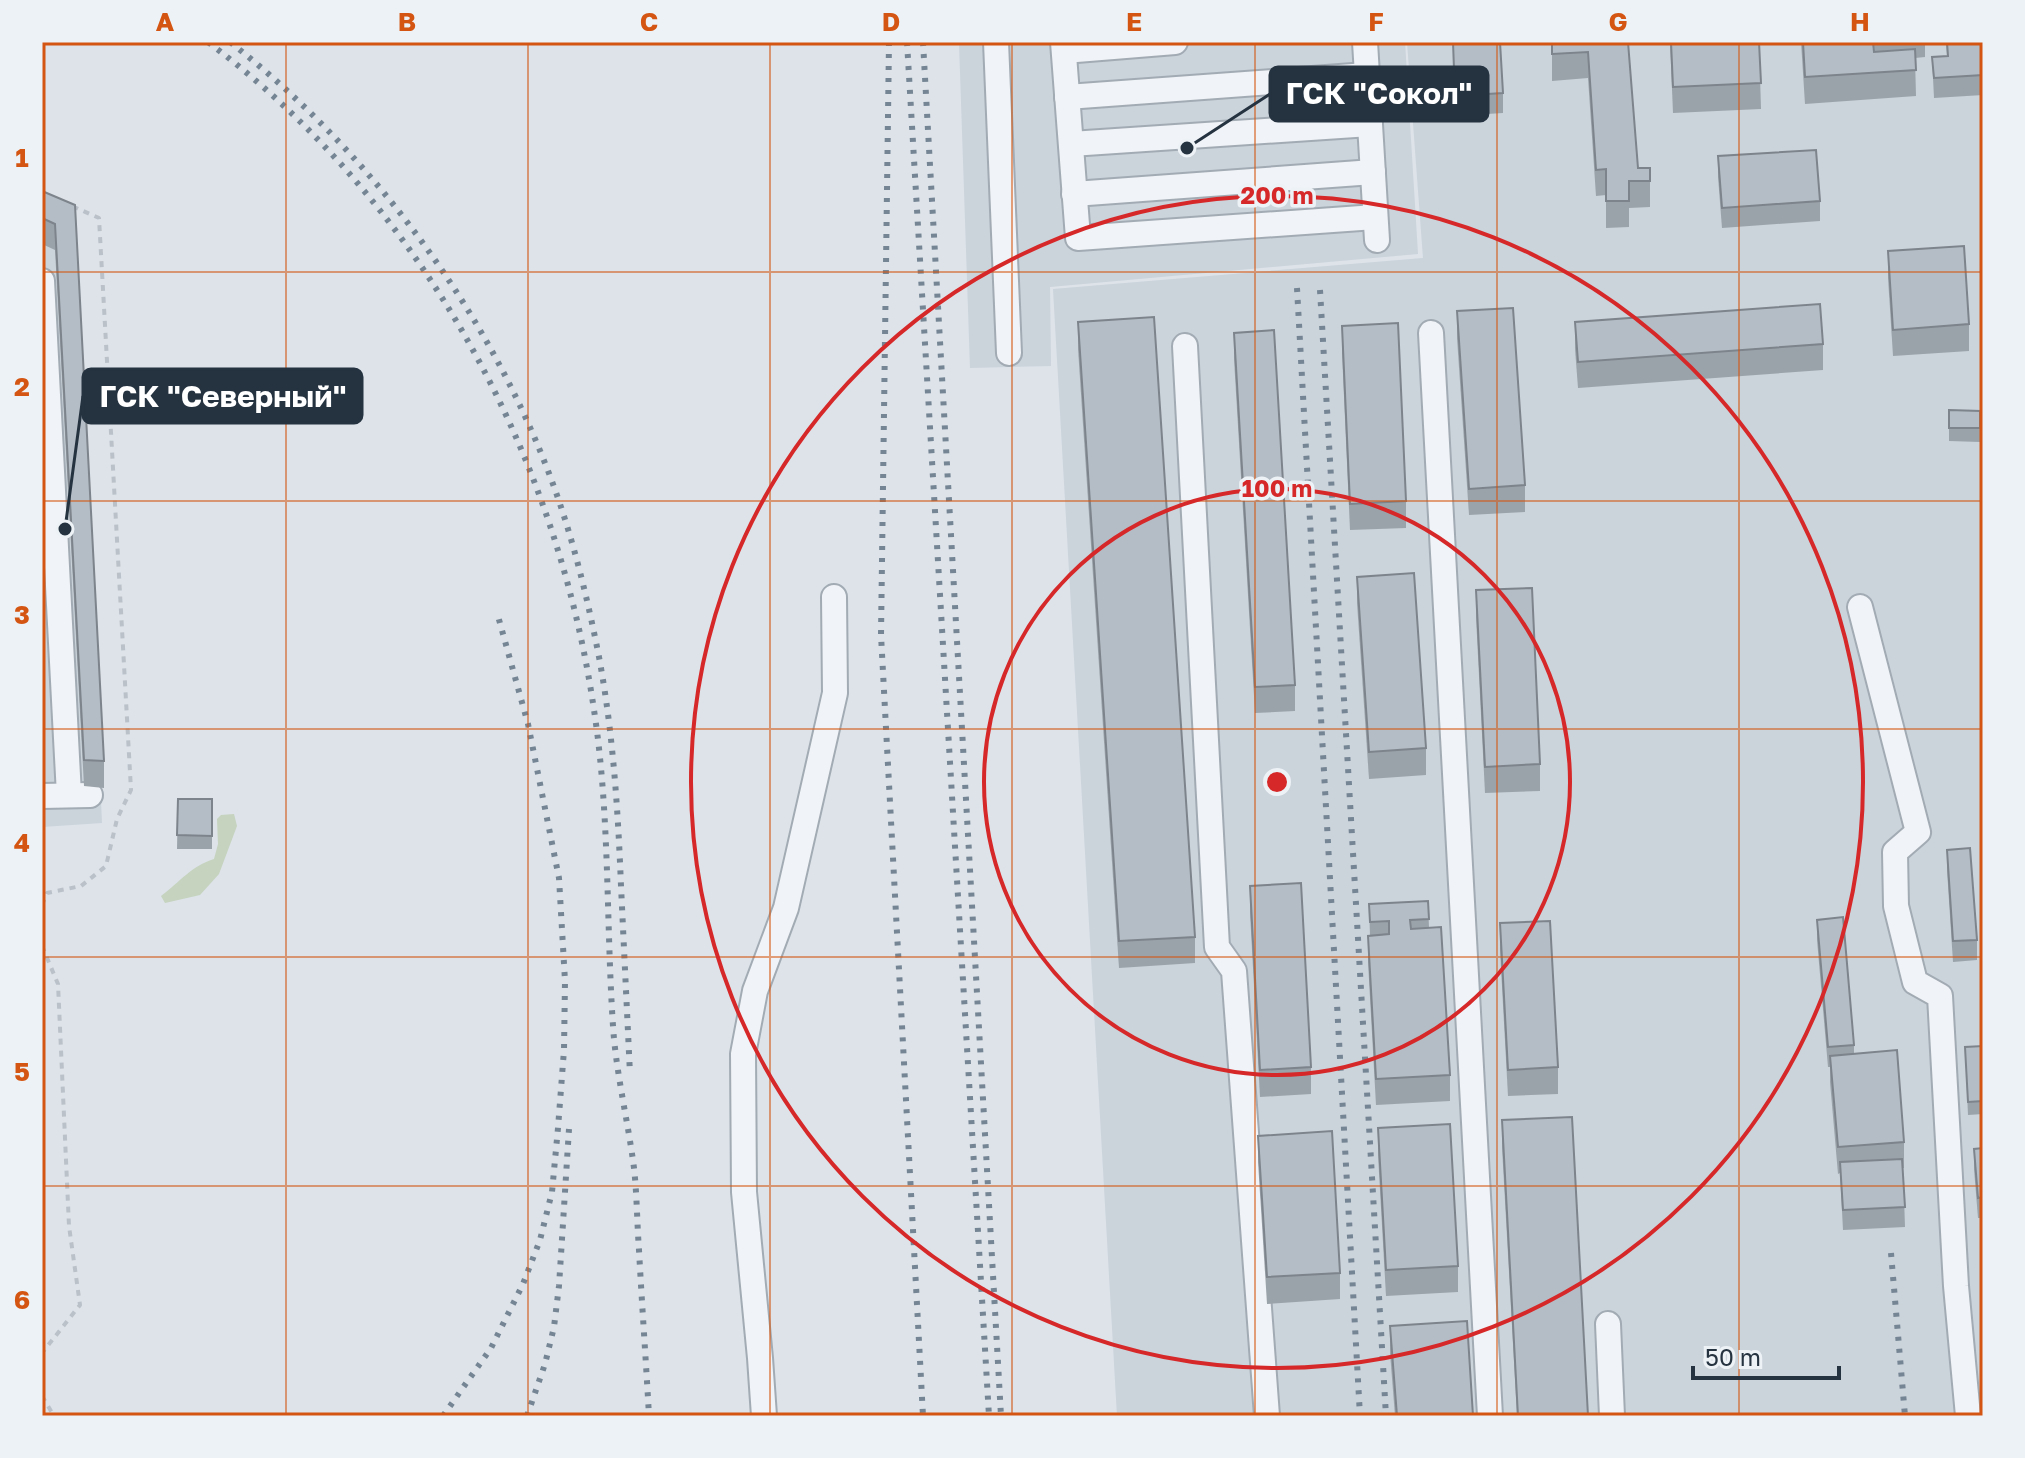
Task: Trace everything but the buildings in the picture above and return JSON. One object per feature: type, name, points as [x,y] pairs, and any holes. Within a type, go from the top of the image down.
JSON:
[{"type":"lane","points":[[996,42],[1009,353]]},
{"type":"lane","points":[[1175,42],[1063,46],[1078,238],[1376,228],[1365,42]]},
{"type":"lane","points":[[1067,97],[1367,75]]},
{"type":"lane","points":[[1071,144],[1370,124]]},
{"type":"lane","points":[[1074,194],[1373,172]]},
{"type":"lane","points":[[42,281],[79,795],[42,796]]},
{"type":"lane","points":[[1431,333],[1490,1416]]},
{"type":"lane","points":[[1185,346],[1217,947],[1234,971],[1267,1416]]},
{"type":"lane","points":[[764,1416],[744,1192],[743,1054],[755,991],[786,908],[835,693],[834,597]]},
{"type":"lane","points":[[1860,607],[1918,832],[1895,852],[1896,906],[1915,982],[1940,996],[1956,1286],[1968,1416]]},
{"type":"lane","points":[[1608,1324],[1612,1416]]},
{"type":"path","points":[[42,905],[47,893],[81,886],[106,866],[117,819],[131,790],[99,218],[71,206]]},
{"type":"path","points":[[42,946],[58,984],[69,1226],[80,1305],[42,1353]]},
{"type":"path","points":[[42,1396],[54,1416]]},
{"type":"shaded area","points":[[959,42],[1405,42],[1418,254],[1050,287],[1051,366],[970,368]]},
{"type":"shaded area","points":[[1407,42],[1983,42],[1983,1416],[1117,1416],[1053,289],[1423,258]]},
{"type":"shaded area","points":[[42,218],[74,235],[102,823],[42,827]]},
{"type":"green space","points":[[234,814],[237,826],[219,874],[200,895],[165,903],[161,896],[192,870],[214,859],[218,844],[217,819],[221,815]]},
{"type":"railway","points":[[208,42],[284,106],[352,177],[413,255],[466,338],[511,426],[547,518],[575,613],[599,749],[613,1026],[635,1178],[649,1416]]},
{"type":"railway","points":[[230,42],[281,85],[330,133],[419,238],[458,294],[493,353],[524,414],[550,476],[584,588],[608,714],[618,829],[630,1074]]},
{"type":"railway","points":[[889,42],[881,635],[923,1416]]},
{"type":"railway","points":[[907,42],[989,1416]]},
{"type":"railway","points":[[923,42],[1001,1416]]},
{"type":"railway","points":[[1297,288],[1360,1416]]},
{"type":"railway","points":[[1320,290],[1386,1416]]},
{"type":"railway","points":[[443,1416],[491,1348],[523,1284],[540,1240],[552,1192],[564,1050],[565,981],[559,878],[528,724],[498,616]]},
{"type":"railway","points":[[527,1416],[554,1327],[569,1129]]},
{"type":"railway","points":[[1891,1253],[1905,1416]]},
{"type":"place","name":"ГСК \"Сокол\"","points":[[1187,148]]},
{"type":"place","name":"ГСК \"Северный\"","points":[[65,529]]}]
